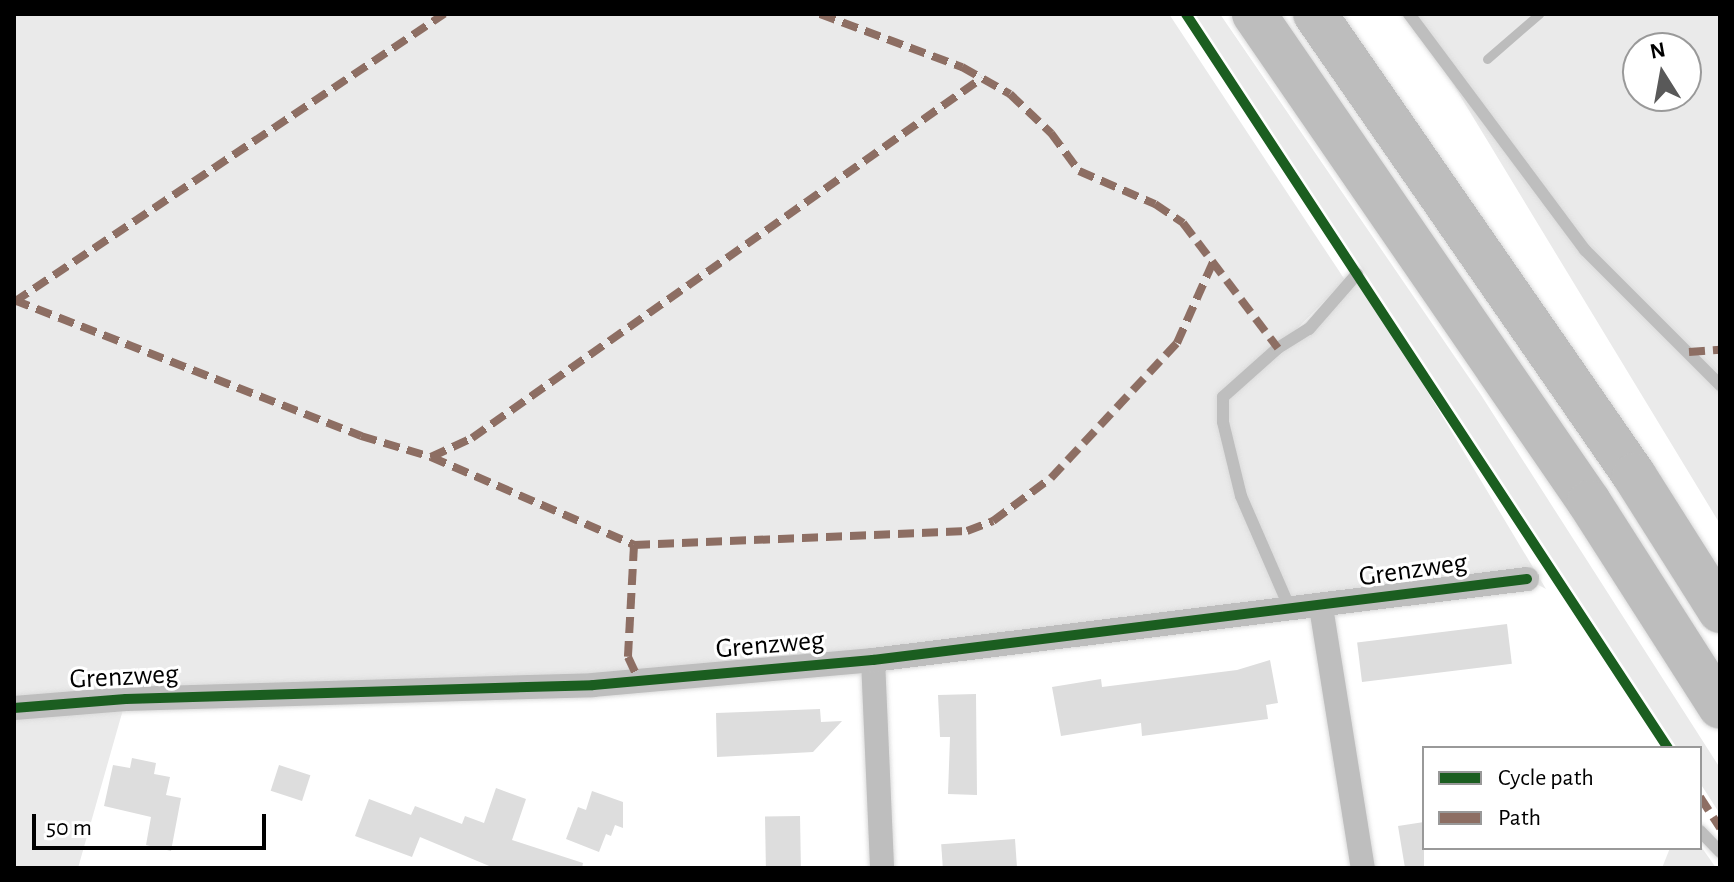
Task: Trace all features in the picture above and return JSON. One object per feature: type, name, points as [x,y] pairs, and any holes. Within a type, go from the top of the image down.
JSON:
[{"type":"highway","points":[[1254,14],[1589,502],[1720,707]]},
{"type":"highway","points":[[1315,14],[1634,475],[1720,611]]},
{"type":"street","name":"Grenzweg","points":[[14,708],[126,699],[593,685],[873,660],[1291,612],[1527,579]]},
{"type":"street","points":[[1321,607],[1363,868]]},
{"type":"street","points":[[873,660],[882,868]]},
{"type":"lane","points":[[1409,14],[1585,250],[1720,385]]},
{"type":"lane","points":[[1291,612],[1241,496],[1223,422],[1223,397],[1278,348],[1309,329],[1357,274]]},
{"type":"lane","points":[[1702,833],[1720,852]]},
{"type":"shaded area","points":[[14,14],[1169,14],[1345,280],[1281,345],[1309,329],[1357,274],[1546,589],[1527,579],[873,660],[126,699],[78,868],[14,868]]},
{"type":"shaded area","points":[[1195,14],[1220,14],[1481,395],[1720,768],[1720,814],[1702,786],[1702,746],[1676,746]]},
{"type":"shaded area","points":[[1409,14],[1720,14],[1720,524],[1436,56]]},
{"type":"shaded area","points":[[1702,848],[1716,868],[1662,868],[1669,850]]},
{"type":"building","points":[[1507,624],[1512,664],[1362,682],[1357,642]]},
{"type":"building","points":[[1270,660],[1278,703],[1266,705],[1268,719],[1142,736],[1141,723],[1061,736],[1052,687],[1101,679],[1102,687],[1237,670]]},
{"type":"building","points":[[976,694],[977,795],[948,794],[950,737],[940,737],[938,695]]},
{"type":"building","points":[[820,709],[821,722],[842,721],[813,752],[717,757],[716,713]]},
{"type":"building","points":[[132,758],[156,763],[154,774],[170,777],[166,795],[181,798],[171,851],[146,845],[151,817],[104,806],[113,765],[130,768]]},
{"type":"building","points":[[279,765],[310,775],[302,801],[271,791]]},
{"type":"building","points":[[496,788],[526,799],[512,840],[583,863],[582,868],[494,868],[420,837],[412,857],[355,836],[369,799],[411,815],[415,806],[462,824],[465,816],[484,823]]},
{"type":"building","points":[[592,791],[623,802],[623,828],[615,825],[611,836],[606,834],[599,852],[566,839],[578,807],[586,810]]},
{"type":"building","points":[[800,816],[801,868],[766,868],[765,817]]},
{"type":"building","points":[[1422,822],[1424,868],[1405,868],[1398,826]]},
{"type":"building","points":[[1015,839],[1017,868],[943,868],[941,844]]},
{"type":"waterway","points":[[1487,59],[1539,14]]},
{"type":"marked path","points":[[14,302],[444,14]]},
{"type":"marked path","points":[[820,14],[962,67],[1010,94],[1051,133],[1079,171],[1155,204],[1183,223],[1278,348]]},
{"type":"marked path","points":[[14,300],[361,436],[431,457],[472,438],[982,78]]},
{"type":"marked path","points":[[431,457],[634,545],[967,531],[993,521],[1051,478],[1177,343],[1214,260]]},
{"type":"marked path","points":[[1689,352],[1720,350]]},
{"type":"marked path","points":[[634,545],[628,657],[639,681]]},
{"type":"marked path","points":[[1702,800],[1720,828]]},
{"type":"cycle path","points":[[1186,14],[1667,746]]},
{"type":"cycle path","points":[[14,708],[126,699],[593,685],[873,660],[1527,579]]}]
